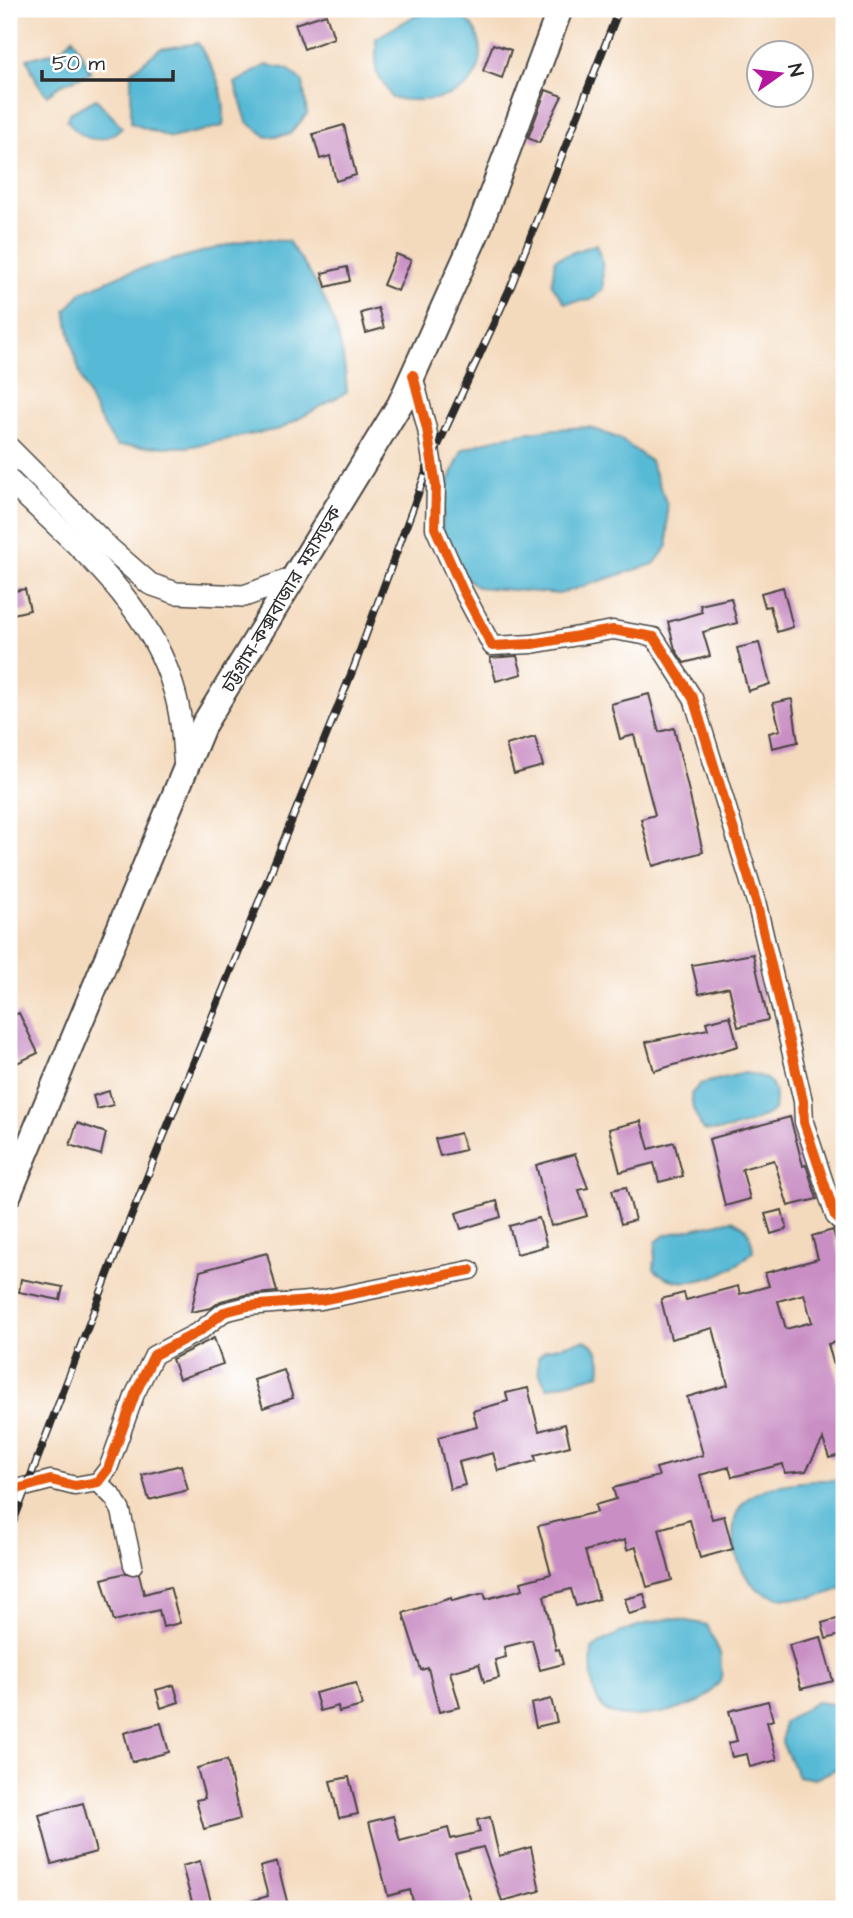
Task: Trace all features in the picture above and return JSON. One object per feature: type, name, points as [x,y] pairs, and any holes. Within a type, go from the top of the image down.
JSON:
[{"type":"highway","name":"চট্টগ্রাম-কক্সবাজার মহাসড়ক","points":[[9,1194],[204,724],[400,404],[479,228],[561,9]]},
{"type":"main road","points":[[9,448],[110,549],[150,583],[176,593],[244,596],[294,578]]},
{"type":"main road","points":[[9,480],[110,580],[145,626],[160,651],[174,689],[182,729],[185,770]]},
{"type":"street","points":[[412,376],[427,429],[436,486],[435,528],[462,589],[492,646],[532,644],[613,630],[654,636],[693,698],[757,905],[803,1101],[804,1122],[835,1216],[844,1225]]},
{"type":"street","points":[[17,1489],[51,1479],[75,1486],[98,1482],[108,1469],[135,1394],[154,1355],[169,1344],[200,1331],[224,1312],[248,1306],[321,1300],[470,1270]]},
{"type":"street","points":[[98,1482],[114,1498],[121,1511],[133,1565]]},
{"type":"water","points":[[439,9],[453,11],[473,27],[481,51],[480,64],[474,76],[465,87],[448,96],[419,100],[392,98],[376,71],[376,38],[413,17]]},
{"type":"water","points":[[73,38],[91,73],[64,83],[47,95],[38,84],[27,59],[59,51]]},
{"type":"water","points":[[198,43],[222,92],[223,126],[171,138],[131,123],[131,72],[160,49]]},
{"type":"water","points":[[266,65],[288,69],[303,82],[307,114],[290,134],[267,137],[247,122],[235,83]]},
{"type":"water","points":[[96,99],[122,127],[100,139],[79,133],[67,120],[70,113]]},
{"type":"water","points":[[249,239],[288,241],[312,277],[336,330],[347,392],[280,429],[187,447],[117,446],[89,399],[73,348],[66,311],[82,292],[125,273]]},
{"type":"water","points":[[596,244],[602,261],[603,289],[591,300],[565,303],[552,285],[555,259]]},
{"type":"water","points":[[589,427],[620,439],[650,461],[667,505],[668,546],[654,564],[559,594],[477,587],[455,568],[441,532],[447,486],[462,450],[524,433]]},
{"type":"water","points":[[744,1073],[760,1076],[770,1083],[775,1093],[774,1110],[740,1126],[703,1130],[693,1109],[691,1094],[700,1084]]},
{"type":"water","points":[[732,1220],[748,1232],[753,1251],[732,1267],[706,1279],[692,1281],[665,1277],[654,1269],[656,1242],[665,1235]]},
{"type":"water","points":[[585,1340],[598,1354],[600,1374],[547,1388],[538,1370],[538,1357],[545,1350]]},
{"type":"water","points":[[844,1480],[844,1587],[814,1597],[769,1595],[752,1583],[738,1561],[733,1534],[739,1510],[746,1500],[761,1491],[780,1485]]},
{"type":"water","points":[[673,1618],[707,1625],[720,1653],[722,1679],[699,1702],[677,1709],[634,1716],[610,1713],[598,1701],[593,1687],[592,1649],[630,1629]]},
{"type":"water","points":[[816,1702],[839,1705],[844,1711],[844,1765],[815,1779],[798,1776],[782,1743],[784,1722]]},
{"type":"building","points":[[326,14],[334,38],[304,49],[295,24]]},
{"type":"building","points":[[493,44],[511,50],[502,78],[483,71]]},
{"type":"building","points":[[546,90],[562,96],[539,143],[528,138]]},
{"type":"building","points":[[344,125],[356,175],[336,181],[330,156],[320,159],[313,134]]},
{"type":"building","points":[[396,254],[411,260],[398,291],[383,285]]},
{"type":"building","points":[[347,267],[350,281],[326,287],[322,273]]},
{"type":"building","points":[[378,308],[384,328],[366,333],[361,313]]},
{"type":"building","points":[[783,587],[793,627],[777,632],[770,606],[765,607],[761,593]]},
{"type":"building","points":[[25,589],[30,610],[9,615],[9,592]]},
{"type":"building","points":[[731,598],[737,623],[703,632],[710,656],[684,663],[675,649],[668,622],[702,612],[700,605]]},
{"type":"building","points":[[759,643],[770,684],[748,691],[737,648]]},
{"type":"building","points":[[517,656],[522,674],[496,681],[490,658]]},
{"type":"building","points":[[649,694],[659,732],[674,728],[703,852],[653,866],[641,819],[655,815],[634,735],[620,739],[611,704]]},
{"type":"building","points":[[792,699],[798,742],[772,748],[769,733],[780,730],[773,703]]},
{"type":"building","points":[[535,737],[543,766],[514,774],[506,745]]},
{"type":"building","points":[[753,954],[768,1020],[738,1027],[729,987],[699,994],[692,965]]},
{"type":"building","points":[[19,1013],[38,1053],[17,1063],[9,1046],[9,1017]]},
{"type":"building","points":[[730,1016],[738,1046],[654,1071],[646,1042],[708,1029],[706,1022]]},
{"type":"building","points":[[109,1091],[113,1105],[97,1109],[93,1096]]},
{"type":"building","points":[[790,1117],[803,1166],[806,1165],[817,1199],[788,1206],[774,1160],[742,1169],[750,1199],[725,1206],[709,1139]]},
{"type":"building","points":[[641,1121],[649,1149],[674,1142],[683,1176],[659,1182],[654,1163],[620,1172],[609,1129]]},
{"type":"building","points":[[77,1123],[106,1133],[101,1155],[70,1145]]},
{"type":"building","points":[[460,1133],[465,1150],[440,1156],[435,1139]]},
{"type":"building","points":[[575,1154],[588,1188],[579,1190],[587,1216],[551,1226],[536,1165]]},
{"type":"building","points":[[626,1187],[635,1220],[621,1224],[612,1190]]},
{"type":"building","points":[[497,1201],[501,1217],[461,1229],[456,1213]]},
{"type":"building","points":[[782,1210],[787,1229],[771,1234],[765,1214]]},
{"type":"building","points":[[539,1218],[547,1246],[517,1254],[509,1226]]},
{"type":"building","points":[[833,1230],[844,1272],[844,1290],[840,1291],[844,1306],[844,1340],[828,1344],[842,1395],[838,1396],[844,1423],[838,1425],[844,1454],[829,1458],[823,1439],[806,1471],[785,1473],[783,1464],[732,1477],[729,1467],[700,1475],[712,1519],[724,1516],[733,1549],[700,1558],[690,1520],[659,1529],[672,1580],[647,1587],[636,1547],[627,1550],[625,1540],[585,1551],[599,1599],[576,1606],[571,1589],[544,1596],[556,1650],[559,1649],[563,1664],[540,1670],[532,1640],[504,1647],[506,1657],[495,1660],[499,1678],[484,1682],[479,1664],[450,1672],[460,1707],[439,1712],[428,1668],[421,1670],[403,1613],[451,1598],[452,1601],[484,1593],[486,1599],[523,1589],[521,1582],[551,1574],[538,1526],[597,1512],[595,1505],[616,1499],[613,1488],[659,1476],[656,1468],[703,1455],[687,1397],[728,1385],[713,1328],[671,1339],[661,1299],[684,1293],[686,1300],[738,1286],[740,1294],[769,1286],[765,1273],[818,1259],[812,1236]],"holes":[[[804,1294],[812,1322],[786,1329],[778,1301]]]},
{"type":"building","points":[[267,1253],[277,1292],[245,1295],[221,1301],[211,1308],[191,1312],[200,1271]]},
{"type":"building","points":[[21,1279],[63,1287],[60,1300],[19,1292]]},
{"type":"building","points":[[214,1338],[223,1364],[179,1379],[172,1359]]},
{"type":"building","points":[[284,1370],[293,1398],[263,1408],[254,1380]]},
{"type":"building","points":[[528,1388],[539,1431],[565,1424],[570,1446],[535,1455],[536,1461],[498,1471],[493,1453],[459,1462],[465,1485],[450,1489],[438,1437],[477,1427],[473,1411],[508,1401],[506,1393]]},
{"type":"building","points":[[181,1465],[188,1490],[149,1500],[142,1475]]},
{"type":"building","points":[[125,1573],[139,1574],[144,1594],[170,1587],[180,1623],[163,1627],[159,1610],[114,1621],[102,1579]]},
{"type":"building","points":[[644,1594],[648,1609],[629,1614],[625,1599]]},
{"type":"building","points":[[844,1617],[844,1634],[826,1639],[822,1623]]},
{"type":"building","points":[[821,1637],[833,1681],[801,1689],[789,1645]]},
{"type":"building","points":[[356,1683],[362,1706],[339,1712],[338,1706],[320,1711],[315,1693]]},
{"type":"building","points":[[174,1685],[179,1702],[161,1708],[156,1690]]},
{"type":"building","points":[[551,1699],[557,1722],[536,1727],[531,1704]]},
{"type":"building","points":[[768,1701],[773,1720],[767,1722],[777,1760],[750,1767],[747,1754],[732,1757],[728,1743],[737,1741],[729,1711]]},
{"type":"building","points":[[161,1723],[169,1752],[132,1762],[124,1733]]},
{"type":"building","points":[[227,1760],[240,1819],[204,1829],[196,1800],[205,1798],[197,1768]]},
{"type":"building","points":[[349,1777],[358,1814],[339,1818],[330,1781]]},
{"type":"building","points":[[83,1803],[96,1852],[52,1864],[39,1815]]},
{"type":"building","points":[[393,1816],[400,1841],[448,1828],[451,1839],[480,1832],[477,1820],[490,1817],[499,1856],[531,1847],[540,1891],[502,1901],[483,1847],[455,1854],[471,1901],[442,1909],[415,1909],[410,1890],[388,1896],[369,1822]]},
{"type":"building","points":[[200,1861],[213,1909],[194,1909],[182,1866]]},
{"type":"building","points":[[277,1862],[289,1909],[238,1909],[237,1905],[268,1896],[260,1867]]},
{"type":"railway","points":[[9,1533],[113,1261],[354,667],[428,467],[512,284],[619,9]]},
{"type":"cycle path","points":[[413,375],[427,429],[436,486],[435,528],[462,589],[492,646],[532,644],[613,630],[654,637],[693,698],[757,905],[803,1101],[804,1122],[835,1216],[844,1225]]},
{"type":"cycle path","points":[[17,1489],[51,1480],[75,1486],[98,1482],[108,1469],[135,1394],[154,1355],[200,1331],[224,1312],[248,1306],[321,1300],[470,1270]]}]
